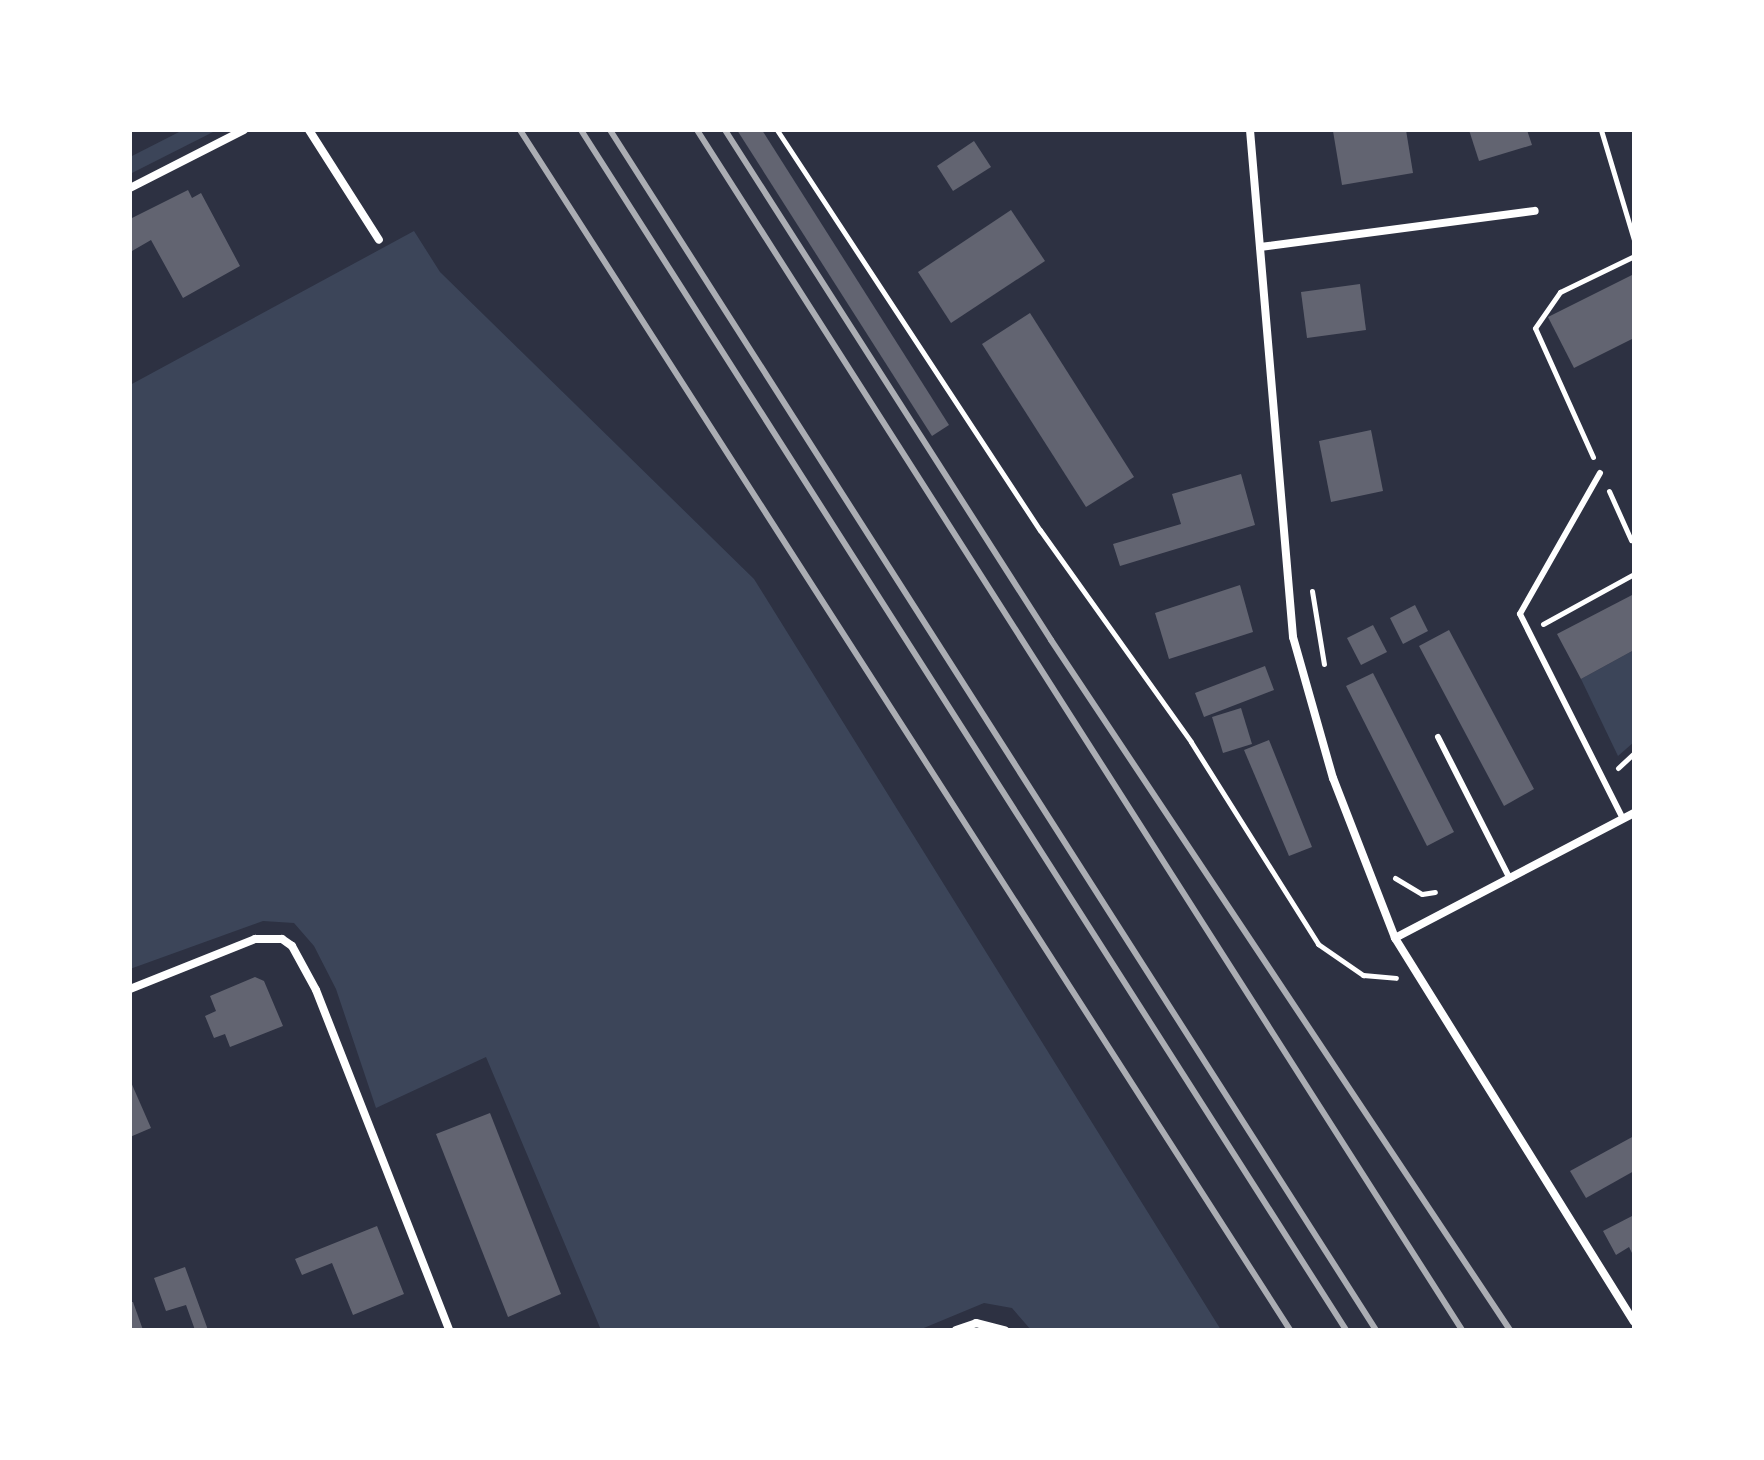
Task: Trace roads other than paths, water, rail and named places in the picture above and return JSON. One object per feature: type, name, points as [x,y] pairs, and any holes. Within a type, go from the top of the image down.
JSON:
[{"type":"street","points":[[130,188],[244,130]]},
{"type":"street","points":[[309,130],[379,240]]},
{"type":"street","points":[[1250,130],[1293,637],[1333,778],[1395,938],[1634,1322]]},
{"type":"street","points":[[1260,247],[1535,211]]},
{"type":"street","points":[[1395,938],[1634,813]]},
{"type":"street","points":[[130,989],[255,939],[282,939],[292,946],[316,990],[449,1330]]},
{"type":"street","points":[[956,1330],[976,1323],[1005,1330]]},
{"type":"lane","points":[[1600,473],[1520,614],[1623,819]]},
{"type":"lane","points":[[1438,737],[1510,879]]},
{"type":"railway","points":[[520,130],[1290,1330]]},
{"type":"railway","points":[[581,130],[1346,1330]]},
{"type":"railway","points":[[610,130],[1376,1330]]},
{"type":"railway","points":[[697,130],[1462,1330]]},
{"type":"railway","points":[[725,130],[1051,640],[1510,1330]]}]
